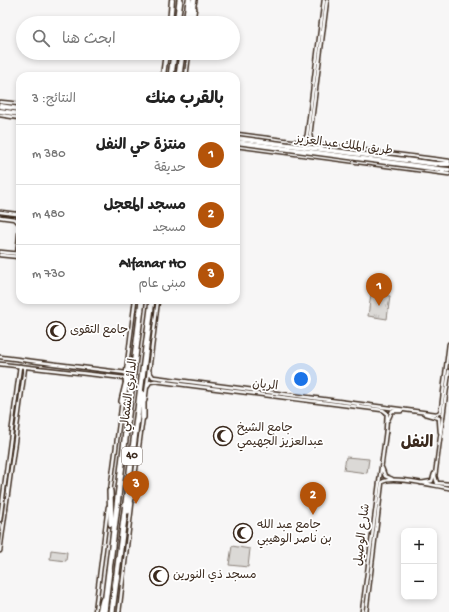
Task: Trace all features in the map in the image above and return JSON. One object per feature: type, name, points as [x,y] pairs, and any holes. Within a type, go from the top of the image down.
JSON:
[{"type":"highway","points":[[187,16],[189,0]]},
{"type":"highway","points":[[191,16],[195,0]]},
{"type":"highway","points":[[176,16],[180,2]]},
{"type":"highway","points":[[178,16],[180,2]]},
{"type":"highway","points":[[172,72],[173,60]]},
{"type":"highway","points":[[180,72],[181,60]]},
{"type":"highway","name":"الدائري الشمالي","points":[[104,612],[111,542],[141,304]]},
{"type":"highway","name":"الدائري الشمالي","points":[[113,612],[114,589],[152,304]]},
{"type":"highway","points":[[122,401],[137,338]]},
{"type":"highway","points":[[143,417],[144,365]]},
{"type":"highway","points":[[122,536],[134,490]]},
{"type":"highway","points":[[110,491],[111,542]]},
{"type":"highway","points":[[100,612],[107,590]]},
{"type":"main road","points":[[171,16],[172,0]]},
{"type":"main road","points":[[164,72],[165,60]]},
{"type":"main road","points":[[0,106],[16,114]]},
{"type":"main road","points":[[0,111],[16,114]]},
{"type":"main road","name":"طريق الملك عبدالعزيز","points":[[240,139],[436,164],[449,164]]},
{"type":"main road","name":"طريق الملك عبدالعزيز","points":[[240,143],[449,170]]},
{"type":"street","points":[[194,16],[195,0]]},
{"type":"street","points":[[324,0],[324,13]]},
{"type":"street","points":[[303,143],[308,135],[327,0]]},
{"type":"street","points":[[187,72],[188,60]]},
{"type":"street","points":[[0,102],[16,104]]},
{"type":"street","points":[[0,115],[16,115]]},
{"type":"street","points":[[240,135],[352,150],[449,161]]},
{"type":"street","points":[[308,135],[312,144]]},
{"type":"street","points":[[240,147],[449,174]]},
{"type":"street","points":[[366,153],[374,152]]},
{"type":"street","points":[[348,161],[353,160]]},
{"type":"street","points":[[364,161],[368,164]]},
{"type":"street","points":[[0,212],[16,214]]},
{"type":"street","points":[[0,217],[15,219]]},
{"type":"street","points":[[0,252],[16,255]]},
{"type":"street","points":[[0,255],[16,256]]},
{"type":"street","name":"الدائري الشمالي","points":[[95,612],[135,304]]},
{"type":"street","name":"الدائري الشمالي","points":[[119,612],[157,304]]},
{"type":"street","points":[[449,344],[436,482],[449,484]]},
{"type":"street","points":[[0,357],[126,373]]},
{"type":"street","points":[[0,364],[125,378]]},
{"type":"street","points":[[0,520],[20,366]]},
{"type":"street","points":[[0,551],[26,367]]},
{"type":"street","points":[[147,388],[149,383],[154,379],[150,375],[149,371]]},
{"type":"street","points":[[417,412],[440,412],[449,371]]},
{"type":"street","name":"الريان","points":[[154,379],[417,412]]},
{"type":"street","name":"الريان","points":[[325,401],[386,411],[386,432]]},
{"type":"street","name":"الريان","points":[[386,432],[392,411],[405,410]]},
{"type":"street","points":[[417,412],[439,418],[441,423],[440,440]]},
{"type":"street","points":[[386,432],[382,460],[382,472],[385,478],[449,488]]},
{"type":"street","name":"شارع الوصيل","points":[[366,612],[382,460]]},
{"type":"street","points":[[412,482],[432,481],[437,466]]},
{"type":"street","name":"شارع الوصيل","points":[[362,612],[381,487],[385,478]]},
{"type":"green space","points":[[371,294],[390,296],[387,319],[368,316]]},
{"type":"green space","points":[[346,457],[369,459],[367,473],[344,470]]},
{"type":"green space","points":[[232,546],[250,549],[248,567],[229,565]]},
{"type":"green space","points":[[51,550],[67,552],[66,561],[50,559]]},
{"type":"tunnel","points":[[353,160],[355,156],[354,151]]},
{"type":"place","name":"منتزة حي النفل","points":[[379,306]]},
{"type":"place","name":"جامع التقوى","points":[[56,331]]},
{"type":"place","name":"جامع الشيخ عبدالعزيز الجهيمي","points":[[223,436]]},
{"type":"place","name":"Alfanar HO","points":[[136,504]]},
{"type":"place","name":"مسجد المعجل","points":[[313,515]]},
{"type":"place","name":"جامع عبد الله بن ناصر الوهيبي","points":[[243,533]]},
{"type":"place","name":"مسجد ذي النورين","points":[[159,576]]},
{"type":"district","name":"النفل","points":[[417,444]]}]
